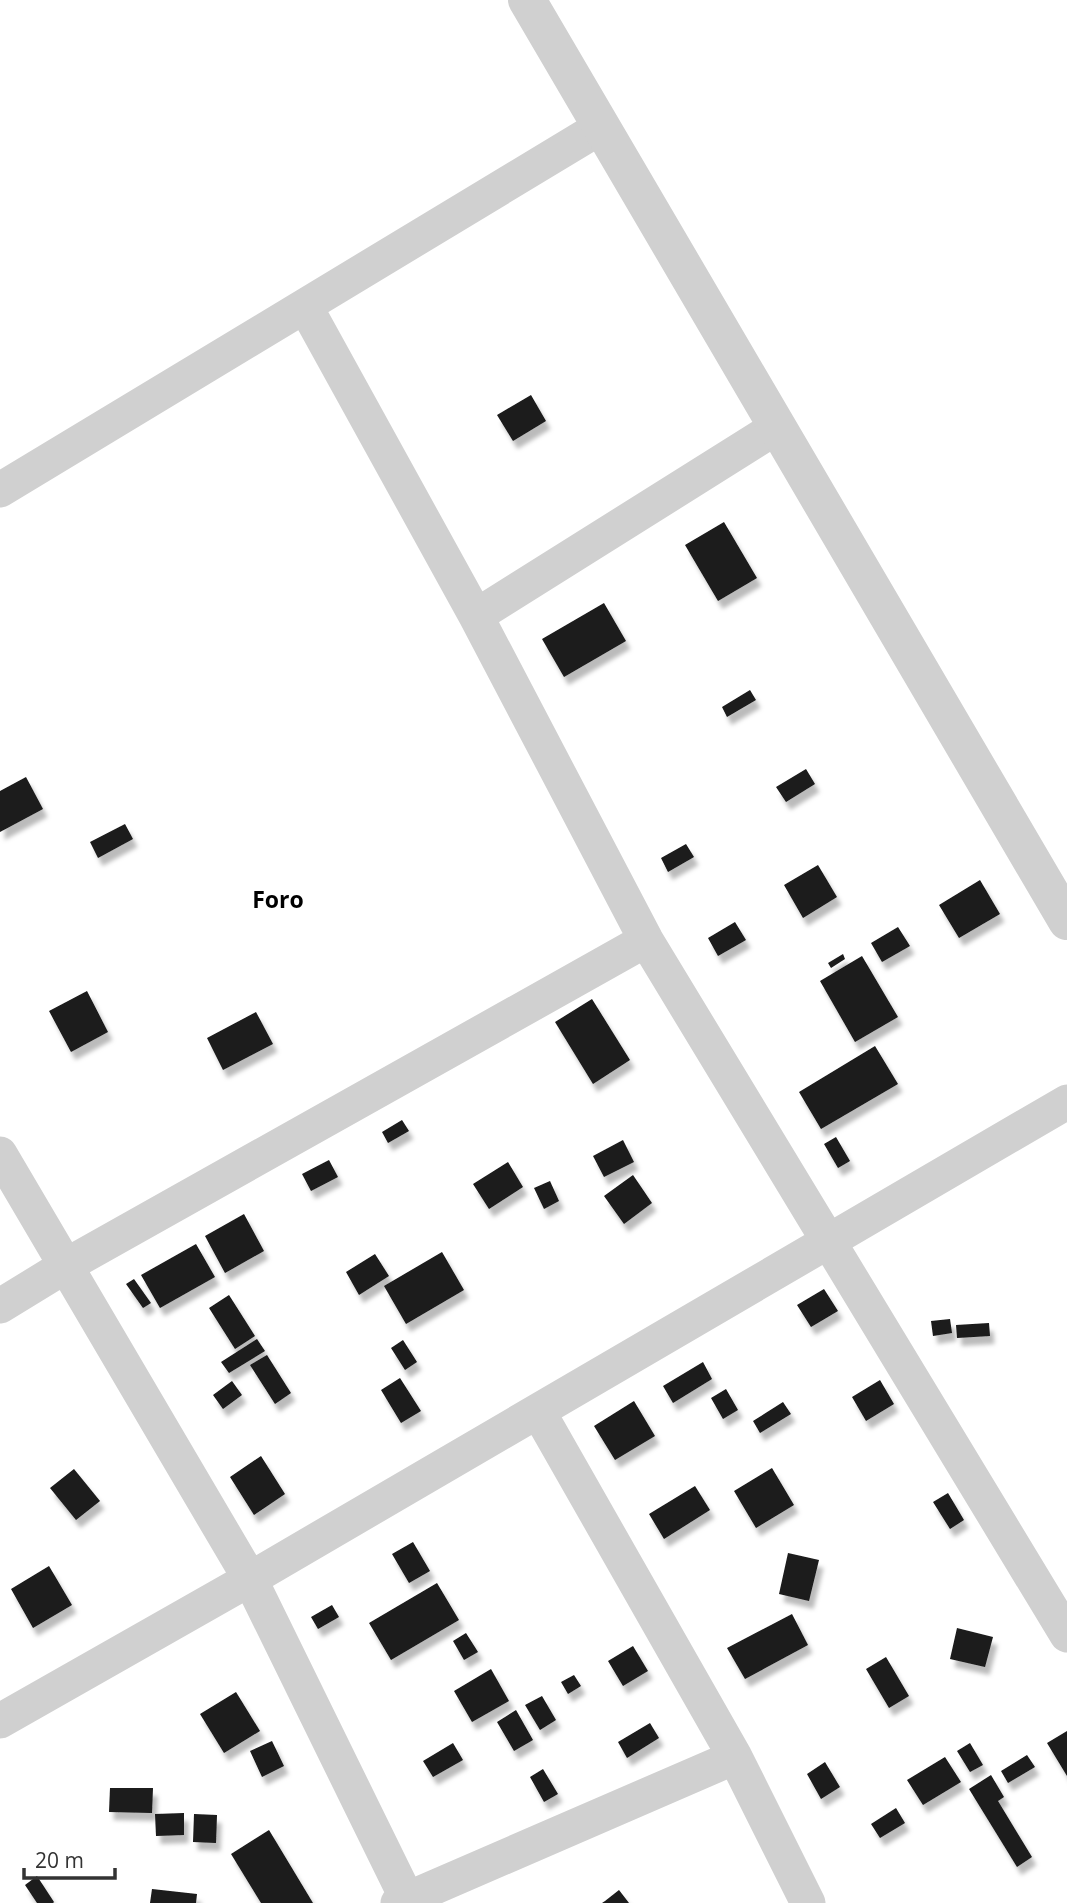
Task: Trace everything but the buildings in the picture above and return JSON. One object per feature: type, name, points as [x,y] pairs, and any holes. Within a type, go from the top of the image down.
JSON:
[{"type":"street","points":[[527,0],[1067,921]]},
{"type":"street","points":[[0,490],[601,127]]},
{"type":"street","points":[[304,306],[476,616],[646,940],[1067,1635]]},
{"type":"street","points":[[476,616],[777,427]]},
{"type":"street","points":[[0,1306],[67,1265],[646,940]]},
{"type":"street","points":[[0,1721],[250,1579],[1067,1102]]},
{"type":"street","points":[[0,1154],[250,1579],[405,1901],[735,1756]]},
{"type":"street","points":[[538,1411],[735,1756],[808,1903]]},
{"type":"district","name":"Foro","points":[[278,899]]}]
